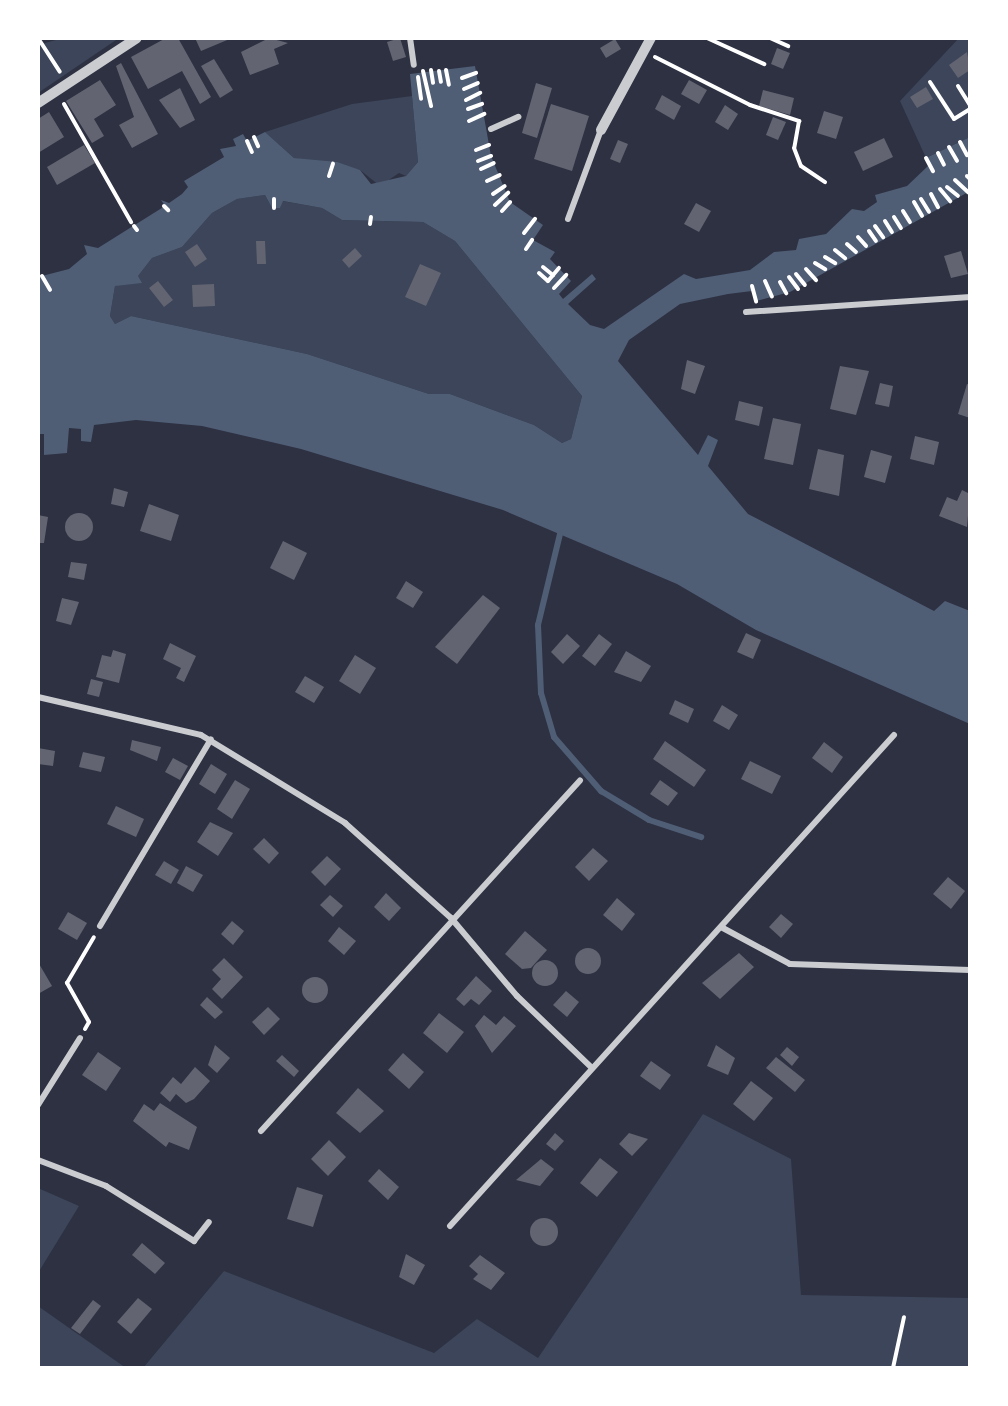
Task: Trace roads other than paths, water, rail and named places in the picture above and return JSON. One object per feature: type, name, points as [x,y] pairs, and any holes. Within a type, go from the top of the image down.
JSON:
[{"type":"street","points":[[38,103],[137,38]]},
{"type":"street","points":[[601,130],[651,38]]},
{"type":"lane","points":[[410,38],[418,69]]},
{"type":"lane","points":[[490,128],[518,117]]},
{"type":"lane","points":[[568,219],[601,130]]},
{"type":"lane","points":[[746,312],[970,297]]},
{"type":"lane","points":[[38,697],[211,739],[346,823],[451,918],[591,1068]]},
{"type":"lane","points":[[450,1226],[894,735]]},
{"type":"lane","points":[[100,926],[211,739]]},
{"type":"lane","points":[[261,1131],[451,918],[580,781]]},
{"type":"lane","points":[[721,927],[790,964],[970,970]]},
{"type":"lane","points":[[38,1104],[80,1038]]},
{"type":"lane","points":[[38,1160],[106,1186],[194,1241],[209,1222]]},
{"type":"waterway","points":[[560,534],[538,625],[541,693],[554,737],[601,791],[649,820],[701,837]]}]
